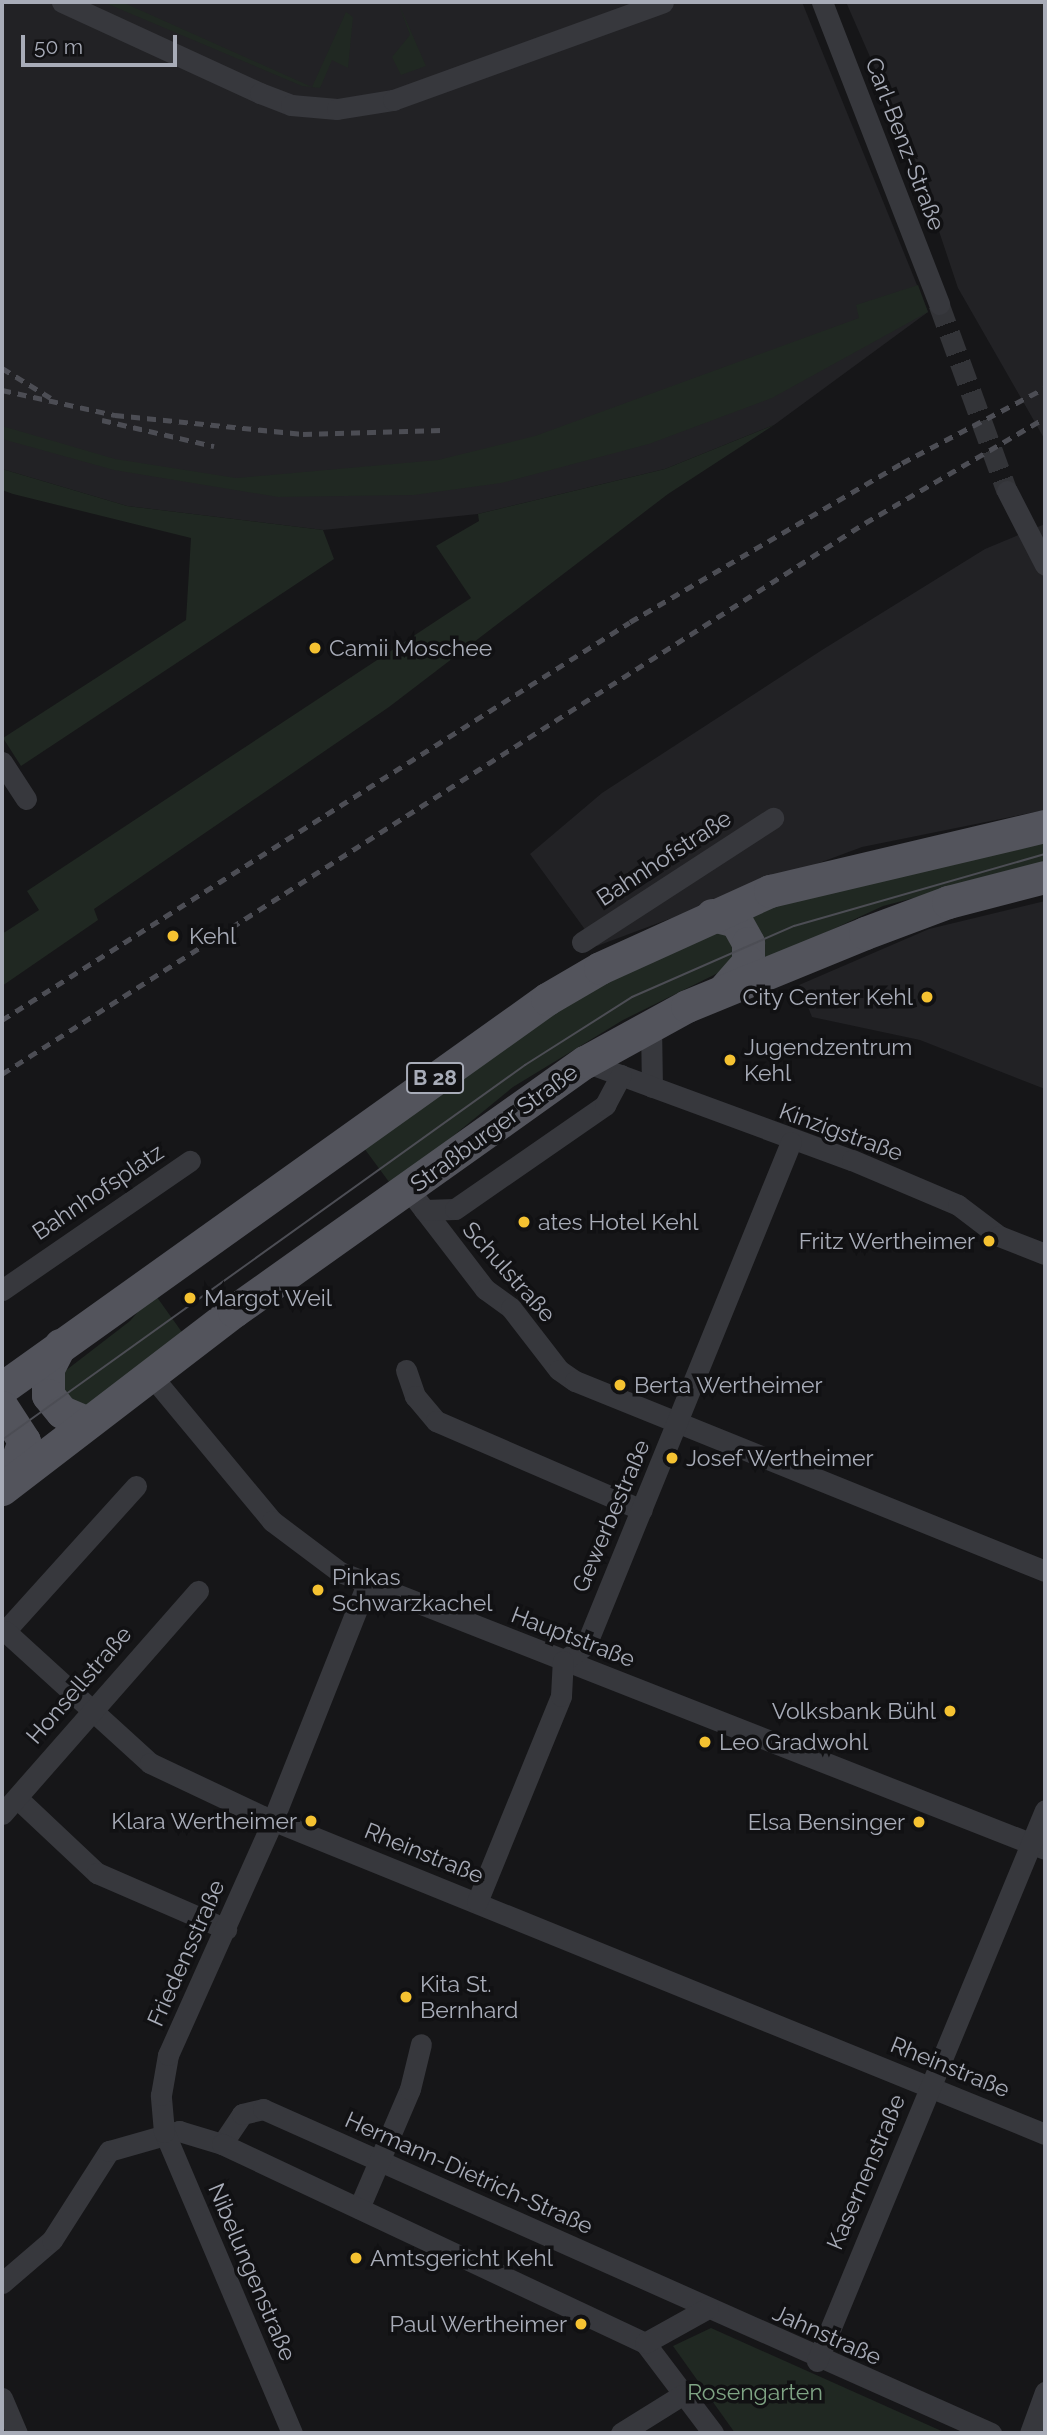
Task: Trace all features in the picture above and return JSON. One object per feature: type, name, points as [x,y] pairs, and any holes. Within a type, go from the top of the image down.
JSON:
[{"type":"main road","name":"B 28","points":[[2,1388],[547,999],[712,915],[841,871],[1045,826]]},
{"type":"main road","name":"Straßburger Straße","points":[[6,1485],[150,1374],[416,1200],[585,1062],[651,1025],[724,990],[948,902],[1045,877]]},
{"type":"main road","points":[[712,915],[736,921],[748,943],[748,962],[724,990]]},
{"type":"main road","points":[[60,1345],[48,1369],[48,1395],[62,1412],[85,1422]]},
{"type":"main road","points":[[2,1406],[24,1441],[6,1485]]},
{"type":"street","points":[[62,2],[276,99],[337,109],[393,100],[663,2]]},
{"type":"street","name":"Carl-Benz-Straße","points":[[822,2],[939,304]]},
{"type":"street","points":[[1007,491],[1045,565]]},
{"type":"street","points":[[2,762],[26,799]]},
{"type":"street","name":"Bahnhofstraße","points":[[582,942],[773,818]]},
{"type":"street","points":[[651,1025],[652,1087]]},
{"type":"street","name":"Kinzigstraße","points":[[585,1062],[791,1142],[812,1144],[958,1205],[999,1236],[1045,1254]]},
{"type":"street","points":[[416,1200],[455,1209],[605,1105],[621,1075]]},
{"type":"street","name":"Gewerbestraße","points":[[563,1661],[586,1645],[680,1420],[791,1142]]},
{"type":"street","name":"Bahnhofsplatz","points":[[2,1290],[190,1161]]},
{"type":"street","name":"Schulstraße","points":[[416,1200],[485,1289],[511,1308],[567,1376],[1045,1571]]},
{"type":"street","points":[[406,1370],[415,1396],[436,1421],[642,1510]]},
{"type":"street","name":"Hauptstraße","points":[[150,1374],[272,1521],[366,1586],[1038,1847]]},
{"type":"street","name":"Rheinstraße","points":[[136,1486],[5,1631],[159,1769],[273,1820],[1045,2134]]},
{"type":"street","name":"Friedensstraße","points":[[164,2132],[161,2095],[168,2055],[273,1820],[366,1586]]},
{"type":"street","name":"Honsellstraße","points":[[2,1814],[92,1708],[198,1591]]},
{"type":"street","points":[[477,1902],[561,1696],[563,1661]]},
{"type":"street","points":[[17,1798],[97,1873],[226,1929]]},
{"type":"street","name":"Kasernenstraße","points":[[817,2361],[930,2087],[1038,1847],[1045,1810]]},
{"type":"street","points":[[359,2208],[410,2089],[421,2044]]},
{"type":"street","name":"Hermann-Dietrich-Straße","points":[[222,2144],[242,2114],[263,2109],[708,2308]]},
{"type":"street","points":[[2,2283],[52,2240],[109,2151],[164,2132],[222,2144],[645,2343],[713,2433]]},
{"type":"street","name":"Nibelungenstraße","points":[[164,2132],[292,2433]]},
{"type":"street","points":[[645,2343],[708,2308]]},
{"type":"street","name":"Jahnstraße","points":[[708,2308],[817,2361],[991,2433]]},
{"type":"street","points":[[1030,2433],[1045,2392]]},
{"type":"street","points":[[621,2433],[682,2395]]},
{"type":"street","points":[[2,2398],[16,2433]]},
{"type":"shaded area","points":[[2,2],[802,2],[928,312],[774,425],[665,469],[478,514],[323,530],[127,506],[2,469]]},
{"type":"shaded area","points":[[846,2],[1045,2],[1045,440],[958,288],[916,162]]},
{"type":"shaded area","points":[[1045,524],[1045,810],[862,847],[597,946],[530,854],[602,793],[822,650],[985,549]]},
{"type":"shaded area","name":"City Center Kehl","points":[[1045,901],[1045,1089],[920,1040],[812,1017],[799,985],[929,929]]},
{"type":"green space","points":[[103,2],[122,2],[312,87],[346,12],[353,17],[348,68],[332,60],[320,88],[302,86]]},
{"type":"green space","points":[[398,2],[426,66],[401,75],[392,57],[410,35]]},
{"type":"green space","points":[[918,285],[928,312],[772,398],[649,444],[501,483],[414,495],[278,497],[114,470],[2,439],[2,426],[115,459],[236,478],[438,460],[535,436],[859,318],[856,305]]},
{"type":"green space","points":[[774,425],[668,494],[389,707],[94,909],[98,920],[2,986],[2,934],[39,910],[27,891],[471,598],[436,546],[479,521],[478,514],[665,469]]},
{"type":"green space","points":[[2,469],[127,506],[323,530],[334,559],[21,766],[3,738],[186,620],[191,538],[2,490]]},
{"type":"green space","points":[[1045,836],[1045,864],[883,906],[762,962],[745,914]]},
{"type":"green space","points":[[715,928],[728,933],[737,950],[726,969],[623,1020],[513,1087],[392,1186],[361,1144],[590,989]]},
{"type":"green space","points":[[154,1293],[184,1335],[87,1405],[67,1406],[56,1378],[130,1321]]},
{"type":"green space","name":"Rosengarten","points":[[711,2328],[946,2433],[735,2433],[673,2346]]},
{"type":"tunnel","points":[[939,304],[1007,491]]},
{"type":"tram line","points":[[2,1440],[525,1065],[632,997],[794,926],[1045,854]]},
{"type":"railway","points":[[2,368],[51,398]]},
{"type":"railway","points":[[2,1020],[630,622],[902,463],[1045,388]]},
{"type":"railway","points":[[2,390],[115,415],[303,434],[442,430]]},
{"type":"railway","points":[[2,1074],[865,523],[1045,418]]},
{"type":"railway","points":[[102,420],[214,446]]},
{"type":"place","name":"Camii Moschee","points":[[315,648]]},
{"type":"place","name":"Kehl","points":[[173,936]]},
{"type":"place","name":"City Center Kehl","points":[[927,997]]},
{"type":"place","name":"Jugendzentrum Kehl","points":[[730,1060]]},
{"type":"place","name":"ates Hotel Kehl","points":[[524,1222]]},
{"type":"place","name":"Fritz Wertheimer","points":[[989,1241]]},
{"type":"place","name":"Margot Weil","points":[[190,1298]]},
{"type":"place","name":"Berta Wertheimer","points":[[620,1385]]},
{"type":"place","name":"Josef Wertheimer","points":[[672,1458]]},
{"type":"place","name":"Pinkas Schwarzkachel","points":[[318,1590]]},
{"type":"place","name":"Volksbank Bühl","points":[[950,1711]]},
{"type":"place","name":"Leo Gradwohl","points":[[705,1742]]},
{"type":"place","name":"Klara Wertheimer","points":[[311,1821]]},
{"type":"place","name":"Elsa Bensinger","points":[[919,1822]]},
{"type":"place","name":"Kita St. Bernhard","points":[[406,1997]]},
{"type":"place","name":"Amtsgericht Kehl","points":[[356,2258]]},
{"type":"place","name":"Paul Wertheimer","points":[[581,2324]]}]
